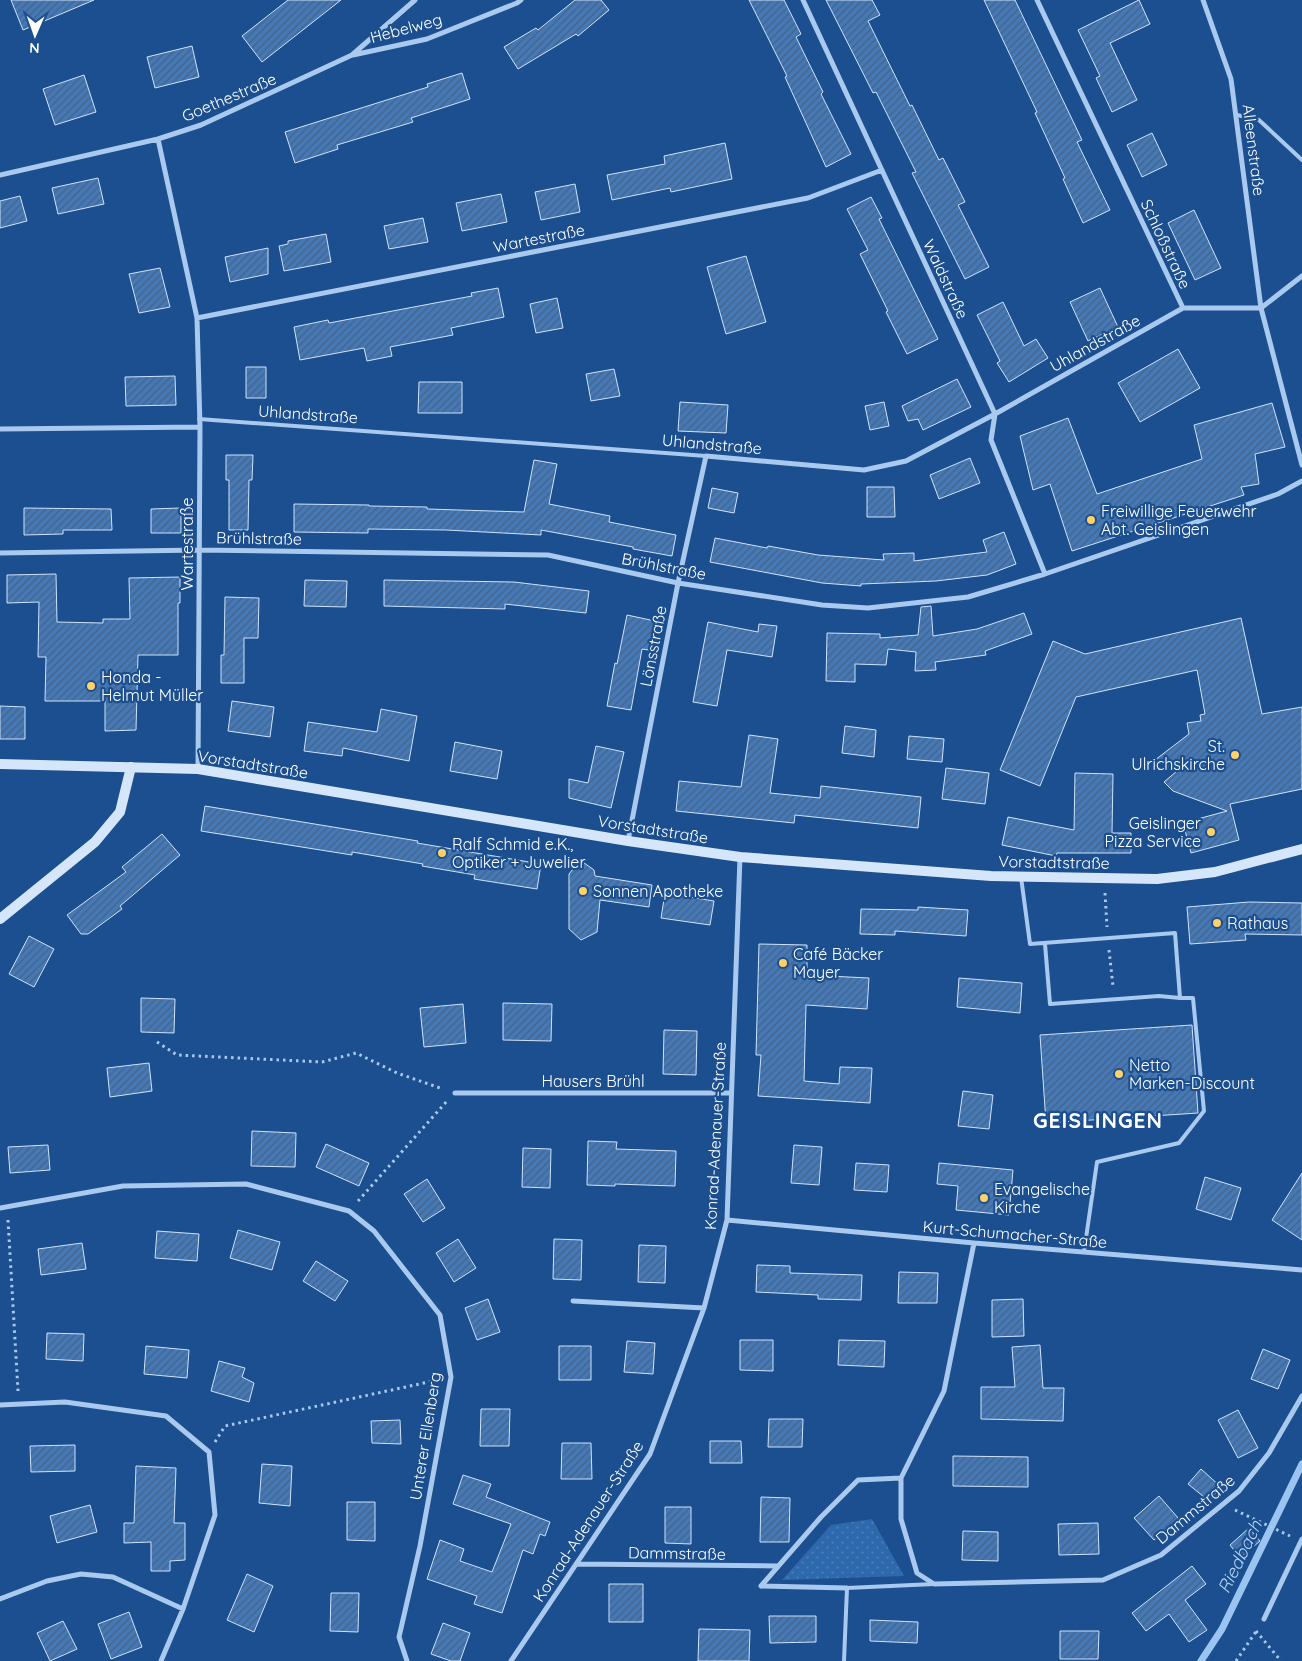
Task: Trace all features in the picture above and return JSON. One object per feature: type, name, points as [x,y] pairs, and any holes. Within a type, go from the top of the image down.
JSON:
[{"type":"main road","name":"Vorstadtstraße","points":[[0,764],[198,769],[628,841],[740,857],[991,876],[1157,879],[1215,872],[1302,849]]},
{"type":"main road","points":[[0,919],[95,842],[120,812],[131,767]]},
{"type":"street","name":"Goethestraße","points":[[0,175],[158,139],[201,126],[352,55],[415,0]]},
{"type":"street","name":"Hebelweg","points":[[352,55],[427,39],[517,3],[520,0]]},
{"type":"street","name":"Waldstraße","points":[[803,0],[994,414]]},
{"type":"street","name":"Schloßstraße","points":[[1037,0],[1183,308],[1261,308]]},
{"type":"street","name":"Alleenstraße","points":[[1203,0],[1231,79],[1261,308]]},
{"type":"street","name":"Wartestraße","points":[[158,139],[197,318],[200,427],[198,769]]},
{"type":"street","name":"Wartestraße","points":[[197,318],[808,198],[882,170]]},
{"type":"street","points":[[1302,276],[1261,308],[1302,465]]},
{"type":"street","name":"Uhlandstraße","points":[[706,456],[864,470],[906,460],[994,414],[1183,308]]},
{"type":"street","points":[[994,414],[991,440],[1045,574]]},
{"type":"street","points":[[0,429],[200,427]]},
{"type":"street","name":"Lönsstraße","points":[[628,841],[678,583],[706,456]]},
{"type":"street","name":"Brühlstraße","points":[[0,553],[200,550],[548,556],[678,583],[822,606],[868,608],[968,597],[1045,574],[1278,494],[1302,480]]},
{"type":"street","name":"Konrad-Adenauer-Straße","points":[[511,1661],[650,1454],[704,1308],[726,1220],[740,857]]},
{"type":"street","name":"Hausers Brühl","points":[[455,1093],[731,1093]]},
{"type":"street","name":"Unterer Ellenberg","points":[[0,1208],[123,1186],[246,1184],[349,1210],[374,1230],[440,1315],[451,1377],[420,1546],[399,1638],[407,1661]]},
{"type":"street","name":"Kurt-Schumacher-Straße","points":[[726,1220],[1302,1270]]},
{"type":"street","points":[[934,1584],[917,1573],[901,1519],[901,1478],[944,1391],[974,1243]]},
{"type":"street","points":[[573,1301],[704,1308]]},
{"type":"street","name":"Dammstraße","points":[[934,1584],[1103,1580],[1161,1555],[1240,1491],[1269,1453],[1302,1396]]},
{"type":"street","points":[[0,1405],[64,1402],[166,1416],[209,1452],[215,1515],[183,1609],[161,1661]]},
{"type":"street","points":[[847,1588],[761,1586],[821,1517],[858,1480],[901,1478]]},
{"type":"street","points":[[1264,1619],[1302,1539]]},
{"type":"street","name":"Dammstraße","points":[[576,1564],[777,1566]]},
{"type":"street","points":[[0,1599],[48,1581],[81,1574],[113,1577],[183,1609]]},
{"type":"lane","points":[[1237,115],[1259,120],[1302,160]]},
{"type":"lane","name":"Uhlandstraße","points":[[199,419],[706,456]]},
{"type":"lane","points":[[1021,877],[1030,944],[1176,933],[1180,998]]},
{"type":"lane","points":[[1046,944],[1050,1004],[1159,996],[1193,998],[1204,1110],[1179,1143],[1096,1162],[1084,1252]]},
{"type":"lane","points":[[844,1661],[847,1588],[934,1584]]},
{"type":"path","points":[[157,1042],[177,1055],[322,1062],[356,1053],[397,1073],[455,1093],[349,1210]]},
{"type":"path","points":[[7,1207],[19,1404]]},
{"type":"path","points":[[209,1452],[225,1426],[451,1377]]},
{"type":"path","points":[[1254,1519],[1277,1529]]},
{"type":"path","points":[[1236,1661],[1264,1619]]},
{"type":"path","points":[[1256,1631],[1281,1661]]},
{"type":"shaded area","points":[[872,1519],[904,1576],[782,1580],[831,1525]]},
{"type":"building","points":[[11,0],[94,0],[23,30]]},
{"type":"building","points":[[288,0],[341,0],[262,62],[242,36]]},
{"type":"building","points":[[575,0],[601,0],[609,10],[578,36],[576,34],[518,69],[504,47],[536,28],[538,30]]},
{"type":"building","points":[[749,0],[784,0],[801,34],[796,37],[823,92],[821,94],[851,154],[826,167],[785,77],[787,76]]},
{"type":"building","points":[[826,0],[872,0],[880,15],[868,21],[910,106],[912,105],[939,160],[943,158],[965,202],[958,205],[989,267],[965,279],[912,173],[916,172],[876,92],[873,93]]},
{"type":"building","points":[[984,0],[1015,0],[1082,140],[1077,142],[1110,210],[1083,223],[1035,113],[1037,112]]},
{"type":"building","points":[[1139,0],[1150,24],[1110,43],[1137,100],[1112,112],[1096,78],[1100,76],[1078,30]]},
{"type":"building","points":[[192,46],[199,77],[155,88],[147,57]]},
{"type":"building","points":[[462,73],[470,99],[411,118],[413,122],[337,145],[338,149],[295,163],[285,132],[428,87],[427,84]]},
{"type":"building","points":[[84,75],[96,112],[55,125],[43,89]]},
{"type":"building","points":[[1152,133],[1167,165],[1142,177],[1127,145]]},
{"type":"building","points":[[725,143],[732,179],[671,192],[670,188],[612,200],[607,175],[665,164],[664,156]]},
{"type":"building","points":[[98,178],[104,204],[58,214],[52,188]]},
{"type":"building","points":[[575,184],[580,212],[541,220],[535,192]]},
{"type":"building","points":[[501,194],[507,222],[462,231],[456,203]]},
{"type":"building","points":[[20,196],[27,221],[0,228],[0,201]]},
{"type":"building","points":[[871,197],[882,218],[879,219],[938,339],[907,354],[860,254],[868,250],[847,209]]},
{"type":"building","points":[[1194,210],[1221,268],[1195,280],[1168,223]]},
{"type":"building","points":[[423,218],[428,242],[389,249],[384,226]]},
{"type":"building","points":[[326,234],[331,262],[284,271],[279,246],[288,244],[288,241]]},
{"type":"building","points":[[268,248],[268,274],[230,282],[225,257]]},
{"type":"building","points":[[746,256],[766,322],[726,334],[707,267]]},
{"type":"building","points":[[160,268],[170,307],[139,313],[129,274]]},
{"type":"building","points":[[498,288],[504,317],[451,328],[453,335],[390,347],[392,356],[367,361],[364,348],[300,360],[294,327],[328,320],[329,323],[472,296],[471,293]]},
{"type":"building","points":[[1100,288],[1118,327],[1088,341],[1070,302]]},
{"type":"building","points":[[557,298],[563,328],[536,333],[530,304]]},
{"type":"building","points":[[1003,302],[1024,346],[1036,339],[1048,358],[1009,382],[997,363],[1000,361],[977,315]]},
{"type":"building","points":[[1178,349],[1200,388],[1140,422],[1118,383]]},
{"type":"building","points":[[246,367],[266,367],[266,398],[246,398]]},
{"type":"building","points":[[614,369],[620,396],[591,401],[586,374]]},
{"type":"building","points":[[175,376],[176,405],[126,406],[125,377]]},
{"type":"building","points":[[957,379],[971,407],[923,430],[918,419],[908,421],[902,406]]},
{"type":"building","points":[[419,382],[462,382],[462,413],[418,413]]},
{"type":"building","points":[[680,402],[728,405],[726,433],[678,431]]},
{"type":"building","points":[[884,402],[889,426],[870,430],[865,406]]},
{"type":"building","points":[[1272,403],[1285,447],[1255,454],[1259,484],[1241,487],[1244,495],[1072,551],[1050,484],[1033,490],[1020,436],[1068,418],[1097,494],[1202,459],[1194,425]]},
{"type":"building","points":[[226,455],[253,455],[252,480],[249,480],[248,530],[229,530],[229,480],[226,480]]},
{"type":"building","points":[[970,458],[980,483],[939,499],[930,475]]},
{"type":"building","points":[[534,460],[557,464],[549,504],[610,516],[609,522],[676,535],[672,556],[541,530],[541,535],[446,530],[368,529],[368,533],[294,532],[294,504],[427,507],[427,509],[524,512]]},
{"type":"building","points":[[867,487],[894,487],[895,517],[867,517]]},
{"type":"building","points":[[712,488],[738,493],[734,513],[708,508]]},
{"type":"building","points":[[24,508],[111,509],[112,530],[63,530],[63,534],[24,535]]},
{"type":"building","points":[[181,508],[181,533],[151,533],[151,509]]},
{"type":"building","points":[[1004,532],[1016,564],[987,575],[936,581],[861,584],[861,586],[822,583],[710,562],[715,538],[818,555],[884,560],[883,554],[914,553],[914,561],[987,552],[983,540]]},
{"type":"building","points":[[56,574],[57,622],[103,623],[103,619],[130,619],[129,578],[180,577],[178,655],[138,655],[136,730],[105,731],[105,701],[45,701],[46,657],[38,657],[39,602],[7,603],[7,575]]},
{"type":"building","points":[[305,580],[347,581],[346,607],[304,606]]},
{"type":"building","points":[[384,580],[514,582],[589,591],[586,613],[505,604],[505,609],[384,606]]},
{"type":"building","points":[[225,597],[259,598],[258,638],[244,638],[244,683],[221,683],[221,655],[224,655]]},
{"type":"building","points":[[931,606],[933,636],[977,629],[1024,613],[1032,634],[985,651],[986,655],[935,662],[936,670],[915,671],[916,652],[888,649],[886,665],[855,664],[855,682],[826,681],[827,633],[880,634],[880,638],[918,635],[921,607]]},
{"type":"building","points":[[627,615],[655,621],[649,650],[642,649],[631,710],[607,706]]},
{"type":"building","points":[[1241,618],[1262,714],[1302,707],[1302,789],[1230,804],[1239,840],[1191,853],[1183,823],[1227,811],[1173,791],[1164,782],[1177,771],[1155,760],[1189,734],[1187,723],[1201,721],[1200,715],[1205,714],[1197,670],[1076,697],[1040,786],[1000,770],[1053,641],[1085,654]]},
{"type":"building","points":[[708,622],[758,632],[759,624],[777,626],[772,657],[727,650],[717,706],[693,702]]},
{"type":"building","points":[[232,701],[274,707],[270,737],[228,731]]},
{"type":"building","points":[[0,706],[25,707],[25,739],[0,739]]},
{"type":"building","points":[[381,709],[417,716],[409,761],[343,748],[342,756],[304,751],[308,722],[377,732]]},
{"type":"building","points":[[845,726],[876,730],[874,757],[842,753]]},
{"type":"building","points":[[749,735],[778,739],[770,793],[820,798],[821,786],[921,797],[918,828],[795,815],[794,823],[676,811],[679,781],[741,787]]},
{"type":"building","points":[[909,736],[944,739],[942,762],[907,759]]},
{"type":"building","points":[[455,742],[502,751],[497,779],[450,771]]},
{"type":"building","points":[[596,746],[624,752],[611,808],[569,798],[569,779],[588,783]]},
{"type":"building","points":[[946,768],[989,773],[985,804],[942,799]]},
{"type":"building","points":[[1075,773],[1113,774],[1112,833],[1131,833],[1131,853],[1057,853],[1056,856],[1002,845],[1008,817],[1074,830]]},
{"type":"building","points":[[205,806],[418,841],[417,843],[541,864],[537,889],[474,879],[475,875],[422,866],[423,864],[352,852],[352,855],[201,831]]},
{"type":"building","points":[[162,834],[180,855],[120,906],[122,909],[88,934],[81,934],[67,915],[126,872],[122,867]]},
{"type":"building","name":"Sonnen Apotheke","points":[[580,860],[594,870],[595,876],[652,885],[649,907],[600,900],[597,932],[581,940],[569,929],[569,874]]},
{"type":"building","points":[[665,893],[714,901],[710,925],[661,918]]},
{"type":"building","points":[[1249,902],[1302,903],[1302,935],[1245,934],[1246,940],[1190,944],[1187,907]]},
{"type":"building","points":[[918,907],[968,910],[966,936],[895,931],[895,935],[860,934],[861,909],[918,910]]},
{"type":"building","points":[[29,936],[54,949],[34,987],[9,974]]},
{"type":"building","points":[[759,944],[807,945],[807,975],[869,978],[867,1009],[806,1005],[804,1081],[839,1084],[840,1067],[872,1068],[870,1103],[758,1096],[761,1055],[756,1055]]},
{"type":"building","points":[[959,978],[1022,983],[1020,1013],[957,1007]]},
{"type":"building","points":[[141,998],[175,999],[174,1033],[141,1032]]},
{"type":"building","points":[[503,1003],[552,1004],[551,1041],[503,1040]]},
{"type":"building","points":[[463,1004],[466,1043],[424,1047],[420,1008]]},
{"type":"building","name":"Netto Marken-Discount","points":[[1192,1025],[1198,1113],[1046,1123],[1040,1035]]},
{"type":"building","points":[[664,1030],[697,1031],[696,1075],[663,1074]]},
{"type":"building","points":[[149,1063],[152,1091],[110,1097],[107,1068]]},
{"type":"building","points":[[963,1091],[993,1095],[989,1129],[958,1126]]},
{"type":"building","points":[[252,1131],[296,1133],[295,1167],[251,1166]]},
{"type":"building","points":[[588,1141],[617,1142],[616,1149],[676,1151],[675,1186],[587,1185]]},
{"type":"building","points":[[326,1144],[369,1163],[359,1186],[316,1167]]},
{"type":"building","points":[[48,1145],[50,1170],[10,1173],[8,1147]]},
{"type":"building","points":[[794,1145],[822,1147],[819,1185],[791,1183]]},
{"type":"building","points":[[523,1148],[551,1149],[550,1188],[522,1187]]},
{"type":"building","points":[[856,1163],[889,1165],[887,1192],[854,1190]]},
{"type":"building","name":"Evangelische Kirche","points":[[939,1163],[1013,1170],[1009,1215],[956,1210],[958,1186],[937,1184]]},
{"type":"building","points":[[1302,1173],[1302,1240],[1272,1220]]},
{"type":"building","points":[[1205,1177],[1241,1188],[1231,1220],[1196,1209]]},
{"type":"building","points":[[427,1179],[445,1208],[423,1222],[404,1194]]},
{"type":"building","points":[[238,1230],[280,1242],[272,1270],[230,1258]]},
{"type":"building","points":[[157,1231],[199,1234],[197,1261],[155,1258]]},
{"type":"building","points":[[458,1239],[476,1268],[454,1282],[436,1253]]},
{"type":"building","points":[[554,1239],[582,1240],[581,1280],[553,1279]]},
{"type":"building","points":[[82,1243],[86,1269],[41,1275],[38,1249]]},
{"type":"building","points":[[639,1245],[666,1246],[665,1283],[638,1282]]},
{"type":"building","points":[[316,1261],[348,1281],[335,1301],[303,1281]]},
{"type":"building","points":[[757,1265],[790,1266],[790,1273],[862,1275],[861,1300],[818,1299],[818,1295],[756,1292]]},
{"type":"building","points":[[899,1272],[938,1273],[937,1303],[898,1303]]},
{"type":"building","points":[[488,1299],[500,1332],[477,1340],[465,1308]]},
{"type":"building","points":[[1023,1299],[1024,1336],[992,1337],[992,1300]]},
{"type":"building","points":[[47,1333],[84,1334],[83,1361],[46,1359]]},
{"type":"building","points":[[740,1340],[773,1340],[773,1371],[740,1370]]},
{"type":"building","points":[[839,1340],[885,1341],[884,1367],[838,1365]]},
{"type":"building","points":[[627,1341],[655,1343],[653,1374],[624,1372]]},
{"type":"building","points":[[1040,1345],[1043,1388],[1064,1388],[1063,1421],[981,1419],[981,1387],[1015,1387],[1012,1347]]},
{"type":"building","points":[[146,1346],[189,1350],[187,1378],[144,1374]]},
{"type":"building","points":[[559,1346],[591,1346],[591,1380],[559,1380]]},
{"type":"building","points":[[1263,1349],[1290,1360],[1278,1389],[1251,1379]]},
{"type":"building","points":[[219,1361],[245,1368],[242,1377],[254,1383],[249,1402],[211,1391]]},
{"type":"building","points":[[481,1409],[510,1409],[509,1446],[480,1446]]},
{"type":"building","points":[[1238,1410],[1258,1448],[1238,1458],[1218,1420]]},
{"type":"building","points":[[769,1419],[803,1419],[802,1447],[768,1447]]},
{"type":"building","points":[[400,1420],[401,1444],[372,1443],[371,1421]]},
{"type":"building","points":[[710,1441],[741,1441],[742,1463],[710,1463]]},
{"type":"building","points":[[562,1443],[591,1443],[592,1479],[561,1479]]},
{"type":"building","points":[[75,1445],[75,1471],[31,1472],[30,1446]]},
{"type":"building","points":[[953,1456],[1028,1457],[1028,1487],[953,1486]]},
{"type":"building","points":[[262,1464],[292,1466],[290,1506],[259,1503]]},
{"type":"building","points":[[136,1466],[176,1468],[174,1523],[185,1523],[185,1560],[170,1561],[170,1571],[151,1571],[151,1542],[124,1543],[124,1523],[134,1523]]},
{"type":"building","points":[[1201,1469],[1221,1487],[1209,1501],[1188,1484]]},
{"type":"building","points":[[463,1475],[491,1484],[486,1497],[550,1522],[545,1536],[540,1534],[533,1554],[523,1550],[502,1613],[474,1604],[477,1596],[427,1579],[440,1540],[464,1549],[460,1561],[492,1572],[511,1524],[453,1504]]},
{"type":"building","points":[[1159,1496],[1179,1519],[1154,1540],[1134,1518]]},
{"type":"building","points":[[761,1497],[790,1498],[789,1542],[760,1542]]},
{"type":"building","points":[[347,1502],[375,1502],[375,1541],[347,1540]]},
{"type":"building","points":[[90,1505],[97,1532],[57,1543],[50,1516]]},
{"type":"building","points":[[665,1507],[691,1507],[691,1544],[665,1543]]},
{"type":"building","points":[[1098,1523],[1099,1554],[1059,1555],[1058,1524]]},
{"type":"building","points":[[1249,1528],[1260,1541],[1240,1558],[1230,1545]]},
{"type":"building","points":[[963,1531],[998,1532],[998,1561],[962,1560]]},
{"type":"building","points":[[1192,1566],[1206,1584],[1185,1600],[1207,1630],[1189,1642],[1169,1614],[1146,1631],[1132,1613]]},
{"type":"building","points":[[247,1574],[273,1586],[254,1632],[227,1620]]},
{"type":"building","points":[[609,1584],[643,1584],[643,1622],[609,1622]]},
{"type":"building","points":[[331,1593],[359,1593],[358,1632],[330,1631]]},
{"type":"building","points":[[129,1612],[142,1647],[111,1659],[98,1624]]},
{"type":"building","points":[[769,1616],[816,1616],[816,1642],[770,1643]]},
{"type":"building","points":[[870,1620],[918,1622],[917,1643],[870,1641]]},
{"type":"building","points":[[63,1621],[77,1649],[50,1661],[37,1633]]},
{"type":"building","points":[[443,1623],[470,1633],[460,1661],[451,1661],[431,1654]]},
{"type":"building","points":[[699,1629],[750,1630],[749,1661],[698,1661]]},
{"type":"building","points":[[1060,1631],[1099,1631],[1098,1659],[1060,1659]]},
{"type":"waterway","name":"Riedbach","points":[[1201,1661],[1222,1629],[1302,1464]]},
{"type":"place","name":"Freiwillige Feuerwehr Abt. Geislingen","points":[[1091,520]]},
{"type":"place","name":"Honda - Helmut Müller","points":[[91,686]]},
{"type":"place","name":"St. Ulrichskirche","points":[[1235,755]]},
{"type":"place","name":"Geislinger Pizza Service","points":[[1211,832]]},
{"type":"place","name":"Ralf Schmid e.K., Optiker + Juwelier","points":[[442,853]]},
{"type":"place","name":"Sonnen Apotheke","points":[[583,891]]},
{"type":"place","name":"Rathaus","points":[[1217,923]]},
{"type":"place","name":"Café Bäcker Mayer","points":[[783,963]]},
{"type":"place","name":"Netto Marken-Discount","points":[[1119,1074]]},
{"type":"place","name":"Evangelische Kirche","points":[[984,1198]]},
{"type":"district","name":"GEISLINGEN","points":[[1098,1121]]}]
